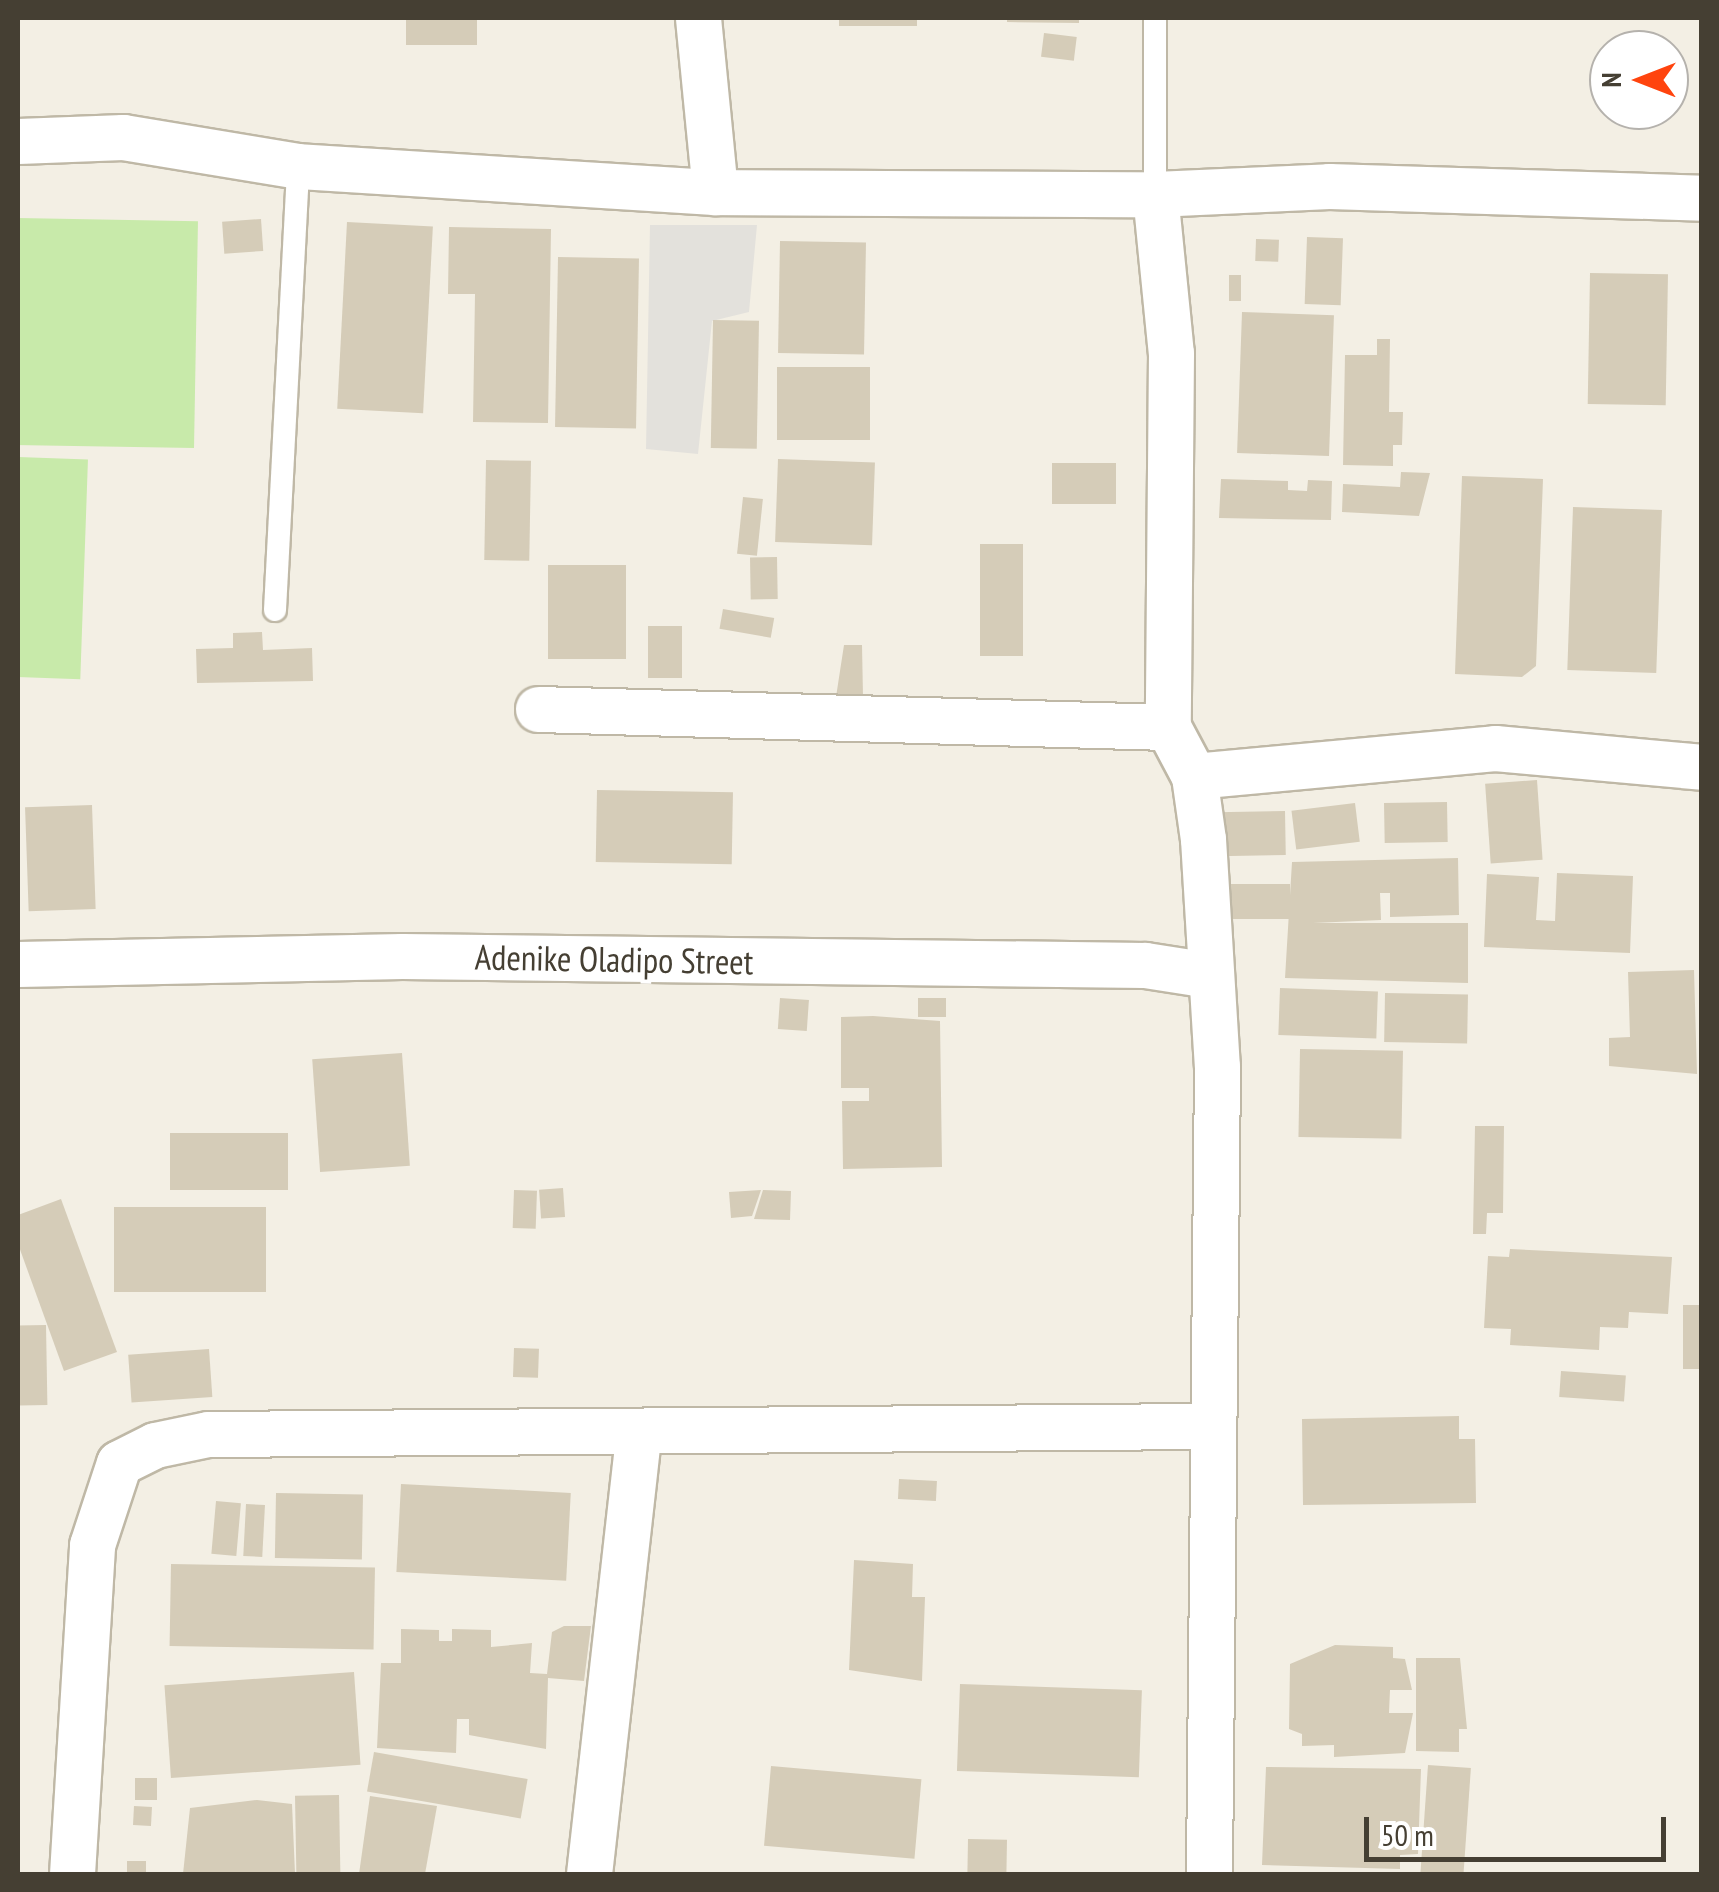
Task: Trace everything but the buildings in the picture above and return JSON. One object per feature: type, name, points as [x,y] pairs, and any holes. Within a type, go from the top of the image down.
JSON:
[{"type":"street","points":[[698,18],[714,192]]},
{"type":"street","points":[[18,141],[123,137],[298,166],[714,192],[1155,194],[1329,186],[1702,198]]},
{"type":"street","points":[[1155,194],[1171,352],[1168,727],[1194,776],[1217,1066],[1206,1426],[1208,1874]]},
{"type":"street","points":[[538,709],[1168,727]]},
{"type":"street","points":[[1194,776],[1495,748],[1702,767]]},
{"type":"street","name":"Adenike Oladipo Street","points":[[18,964],[422,956],[1145,965],[1209,975]]},
{"type":"street","points":[[72,1874],[92,1545],[118,1463],[208,1434],[638,1434],[1206,1426]]},
{"type":"street","points":[[589,1874],[638,1434]]},
{"type":"lane","points":[[1155,18],[1155,194]]},
{"type":"lane","points":[[275,610],[298,166]]},
{"type":"green space","points":[[18,218],[198,221],[194,448],[18,445]]},
{"type":"green space","points":[[18,457],[88,459],[80,679],[18,677]]},
{"type":"shaded area","points":[[650,225],[757,225],[749,312],[712,321],[698,454],[646,449]]}]
